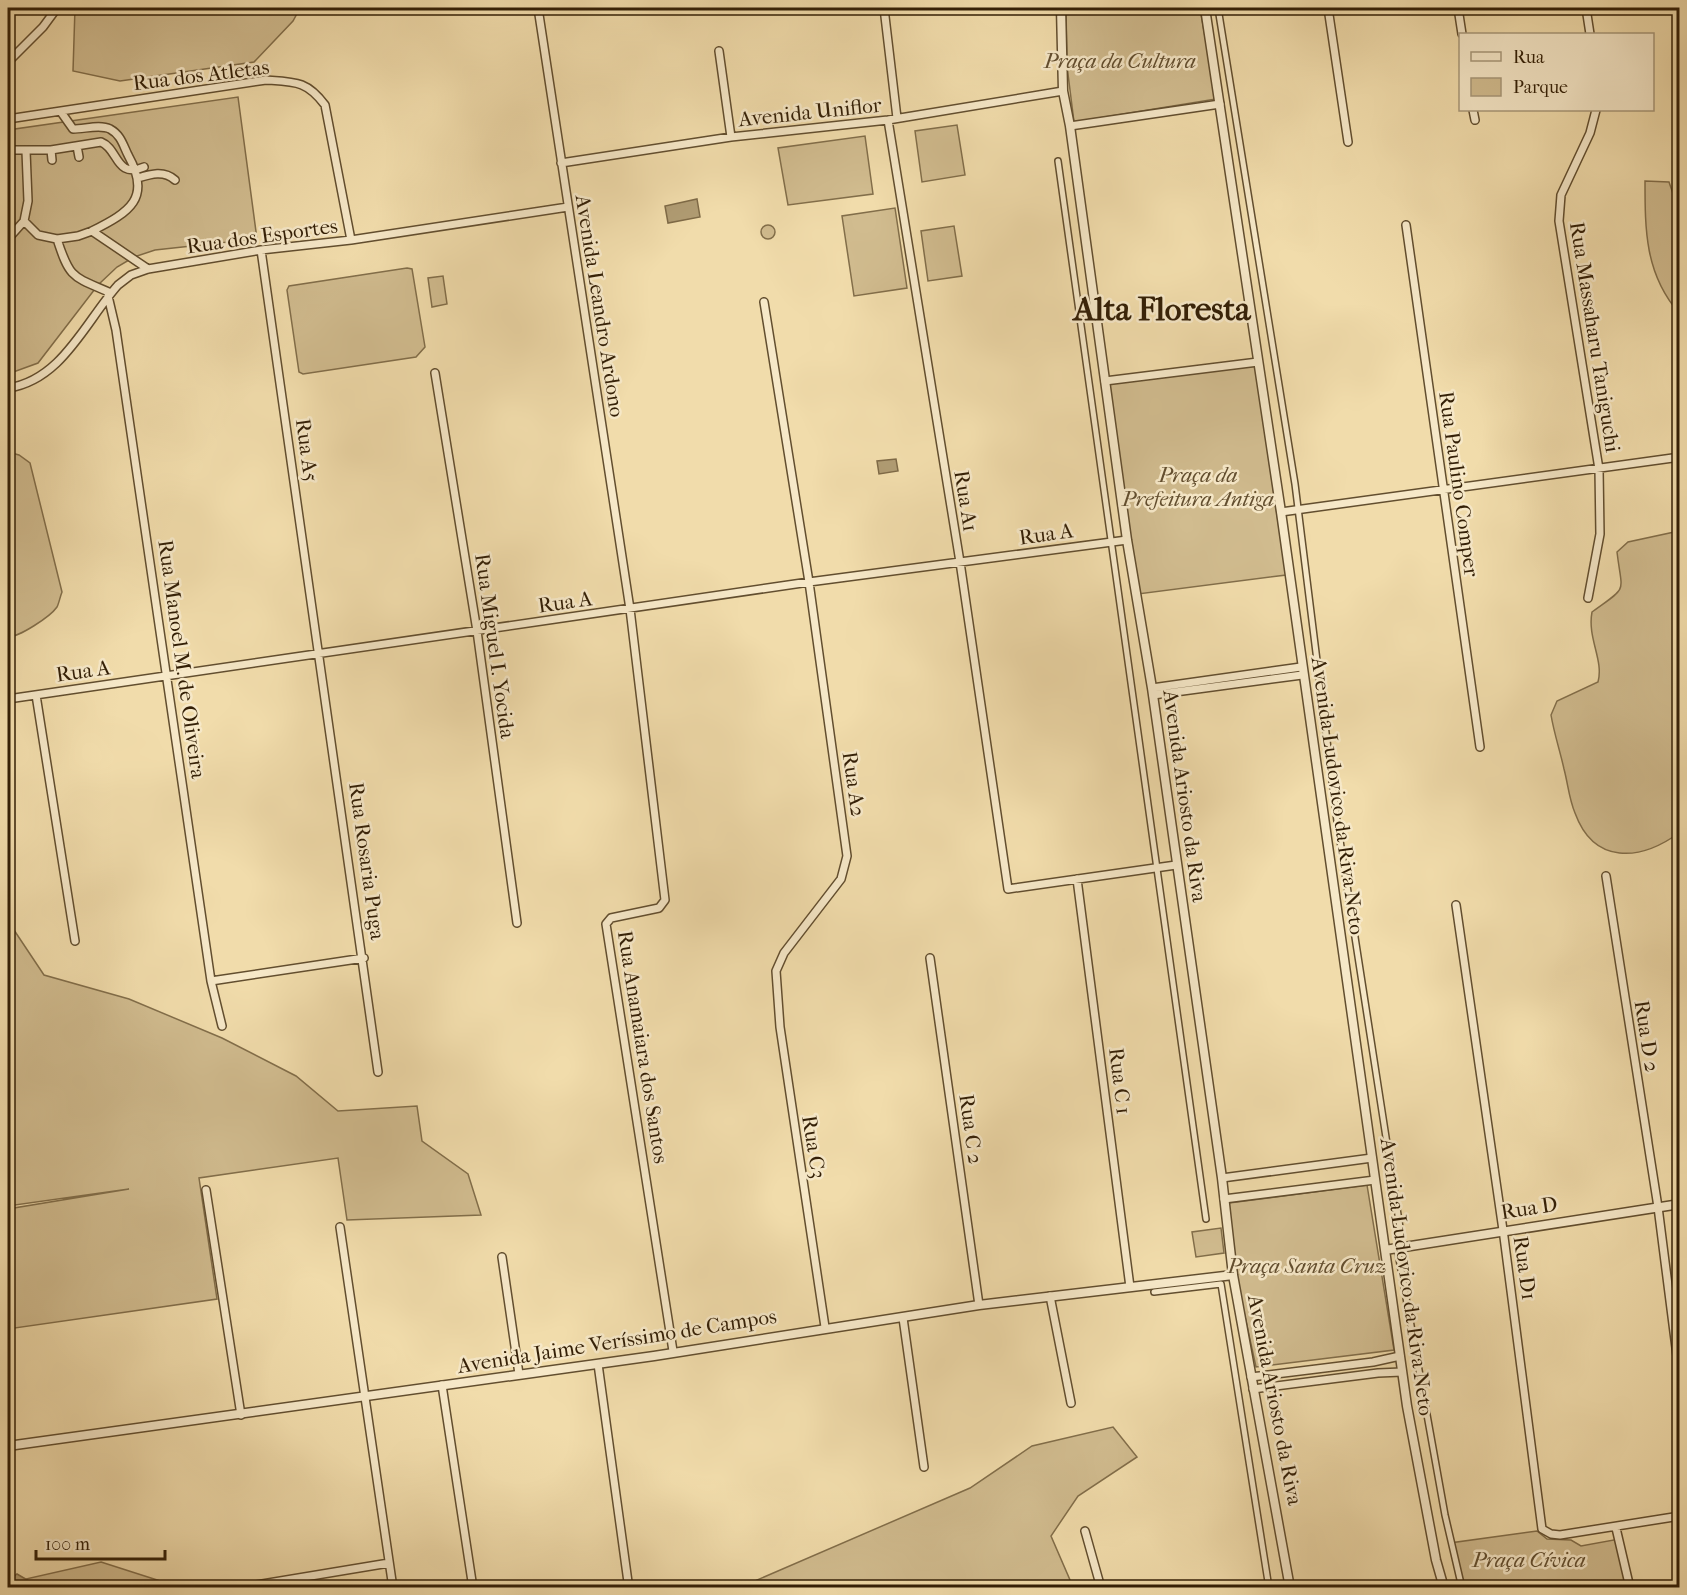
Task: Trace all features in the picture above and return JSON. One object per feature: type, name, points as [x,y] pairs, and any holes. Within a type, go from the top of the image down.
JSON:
[{"type":"street","points":[[8,62],[43,27],[57,8]]},
{"type":"street","name":"Avenida Leandro Ardono","points":[[538,8],[630,609]]},
{"type":"street","points":[[884,8],[897,118]]},
{"type":"street","name":"Avenida Ariosto da Riva","points":[[1061,8],[1063,91],[1070,126],[1126,540],[1152,692],[1222,1178],[1233,1275],[1290,1587]]},
{"type":"street","name":"Avenida Ludovico da Riva Neto","points":[[1205,8],[1281,512],[1301,671],[1402,1372],[1436,1560],[1444,1587]]},
{"type":"street","points":[[1218,8],[1299,509],[1337,821],[1401,1234]]},
{"type":"street","points":[[1328,8],[1348,142]]},
{"type":"street","points":[[1458,8],[1462,33]]},
{"type":"street","points":[[1586,8],[1590,33]]},
{"type":"street","points":[[718,51],[730,137]]},
{"type":"street","name":"Rua dos Atletas","points":[[8,119],[266,80],[297,82],[313,89],[325,105],[351,240]]},
{"type":"street","name":"Avenida Uniflor","points":[[561,163],[730,137],[888,120],[1063,91]]},
{"type":"street","points":[[1070,126],[1220,104]]},
{"type":"street","points":[[1473,111],[1475,120]]},
{"type":"street","name":"Rua Massaharu Taniguchi","points":[[1588,598],[1600,534],[1599,469],[1559,221],[1561,195],[1590,133],[1596,111]]},
{"type":"street","points":[[24,221],[38,235],[57,239],[78,236],[117,218],[138,196],[140,187],[137,174],[117,134],[108,128],[74,129],[61,112]]},
{"type":"street","name":"Rua A1","points":[[888,120],[960,562],[1008,889],[1077,879]]},
{"type":"street","points":[[8,150],[26,152],[51,150],[101,142],[107,144],[119,164],[137,174],[169,174],[175,180]]},
{"type":"street","points":[[77,146],[79,157]]},
{"type":"street","points":[[51,150],[52,160]]},
{"type":"street","points":[[8,239],[24,221],[28,201],[26,152]]},
{"type":"street","points":[[1058,161],[1206,1219]]},
{"type":"street","points":[[137,174],[144,167]]},
{"type":"street","name":"Rua dos Esportes","points":[[8,388],[42,376],[59,361],[109,295],[131,275],[148,269],[261,250],[351,240],[568,207]]},
{"type":"street","name":"Rua Paulino Comper","points":[[1406,225],[1480,747]]},
{"type":"street","points":[[93,231],[148,269]]},
{"type":"street","points":[[57,239],[64,264],[73,276],[109,295]]},
{"type":"street","name":"Rua A5","points":[[261,250],[321,654]]},
{"type":"street","name":"Rua Manoel M. de Oliveira","points":[[109,295],[168,675],[211,981],[222,1026]]},
{"type":"street","name":"Rua A2","points":[[764,302],[809,582],[847,856],[841,879],[784,953],[776,971]]},
{"type":"street","points":[[1105,381],[1258,362]]},
{"type":"street","name":"Rua Miguel I. Yocida","points":[[435,373],[477,631],[517,923]]},
{"type":"street","points":[[1281,512],[1680,457]]},
{"type":"street","name":"Rua A","points":[[8,699],[809,582],[1126,540]]},
{"type":"street","name":"Rua Anamaiara dos Santos","points":[[630,609],[665,900],[659,908],[611,918],[606,924],[673,1351]]},
{"type":"street","name":"Rua Rosaria Puga","points":[[321,654],[378,1072]]},
{"type":"street","points":[[1152,692],[1301,671]]},
{"type":"street","points":[[36,695],[75,941]]},
{"type":"street","points":[[1077,879],[1176,865]]},
{"type":"street","name":"Rua D 2","points":[[1606,876],[1658,1207],[1680,1379]]},
{"type":"street","name":"Rua C 1","points":[[1077,879],[1130,1287]]},
{"type":"street","name":"Rua D1","points":[[1456,905],[1503,1230],[1542,1529],[1551,1534],[1560,1535],[1616,1528]]},
{"type":"street","points":[[211,981],[364,958]]},
{"type":"street","name":"Rua C 2","points":[[930,958],[979,1305]]},
{"type":"street","name":"Rua C3","points":[[776,971],[780,1027],[825,1328]]},
{"type":"street","points":[[1222,1178],[1372,1158]]},
{"type":"street","points":[[1224,1199],[1375,1180]]},
{"type":"street","points":[[206,1190],[241,1415]]},
{"type":"street","name":"Rua D","points":[[1384,1250],[1680,1204]]},
{"type":"street","points":[[340,1227],[393,1587]]},
{"type":"street","points":[[1398,1253],[1444,1515],[1461,1587]]},
{"type":"street","points":[[502,1257],[519,1374]]},
{"type":"street","name":"Avenida Jaime Veríssimo de Campos","points":[[8,1446],[598,1364],[979,1305],[1233,1275]]},
{"type":"street","points":[[1154,1292],[1221,1284],[1269,1587]]},
{"type":"street","points":[[1050,1296],[1071,1403]]},
{"type":"street","points":[[903,1318],[924,1467]]},
{"type":"street","points":[[1251,1377],[1373,1362],[1400,1356]]},
{"type":"street","points":[[598,1364],[628,1582]]},
{"type":"street","points":[[1324,1367],[1324,1379]]},
{"type":"street","points":[[1253,1389],[1324,1379],[1402,1372]]},
{"type":"street","points":[[442,1385],[472,1587]]},
{"type":"street","points":[[1630,1587],[1616,1528],[1680,1516]]},
{"type":"street","points":[[1085,1531],[1101,1587]]},
{"type":"street","points":[[238,1587],[389,1563]]},
{"type":"green space","points":[[75,8],[300,8],[293,21],[254,62],[120,81],[73,71]]},
{"type":"green space","name":"Praça da Cultura","points":[[1066,8],[1200,8],[1216,99],[1074,122],[1067,66]]},
{"type":"green space","points":[[238,97],[257,239],[155,250],[134,257],[117,267],[98,285],[38,363],[8,374],[8,130]]},
{"type":"green space","points":[[957,125],[965,175],[922,182],[915,131]]},
{"type":"green space","points":[[865,136],[873,194],[788,205],[778,148]]},
{"type":"green space","points":[[1645,181],[1669,182],[1679,211],[1679,313],[1659,283],[1653,267],[1647,234]]},
{"type":"green space","points":[[895,208],[907,288],[854,296],[842,216]]},
{"type":"green space","points":[[765,225],[771,225],[775,232],[771,239],[765,239],[761,235],[761,229]]},
{"type":"green space","points":[[954,226],[962,276],[928,281],[921,231]]},
{"type":"green space","points":[[412,269],[425,347],[416,357],[303,374],[299,372],[287,290],[289,286]]},
{"type":"green space","points":[[443,276],[447,304],[432,307],[428,278]]},
{"type":"green space","name":"Praça da Prefeitura Antiga","points":[[1255,366],[1286,575],[1138,594],[1108,384]]},
{"type":"green space","points":[[8,452],[19,455],[30,463],[62,592],[57,607],[48,616],[34,626],[8,637]]},
{"type":"green space","points":[[1679,531],[1679,833],[1649,849],[1634,853],[1619,853],[1606,850],[1594,842],[1583,830],[1571,802],[1551,715],[1557,701],[1598,682],[1599,665],[1592,631],[1592,612],[1620,588],[1617,552],[1628,542]]},
{"type":"green space","points":[[8,921],[44,975],[129,999],[222,1038],[296,1076],[338,1111],[417,1106],[422,1141],[468,1174],[481,1215],[347,1220],[338,1158],[199,1178],[217,1299],[8,1329],[8,1209],[129,1189],[8,1206]]},
{"type":"green space","name":"Praça Santa Cruz","points":[[1367,1185],[1394,1350],[1256,1367],[1235,1271],[1229,1203]]},
{"type":"green space","points":[[1221,1228],[1224,1253],[1196,1257],[1192,1232]]},
{"type":"green space","points":[[1113,1427],[1137,1457],[1078,1496],[1051,1536],[1070,1580],[1070,1587],[741,1587],[970,1488],[1032,1446]]},
{"type":"green space","name":"Praça Cívica","points":[[1537,1531],[1547,1539],[1571,1540],[1581,1546],[1619,1539],[1631,1587],[1460,1587],[1450,1543]]},
{"type":"green space","points":[[101,1562],[179,1587],[8,1588],[8,1583]]},
{"type":"shaded area","points":[[697,199],[700,217],[668,223],[665,206]]},
{"type":"shaded area","points":[[896,459],[898,471],[879,474],[877,461]]},
{"type":"shaded area","points":[[17,1574],[29,1581],[28,1587],[8,1587],[8,1581]]},
{"type":"district","name":"Alta Floresta","points":[[1162,308]]}]
